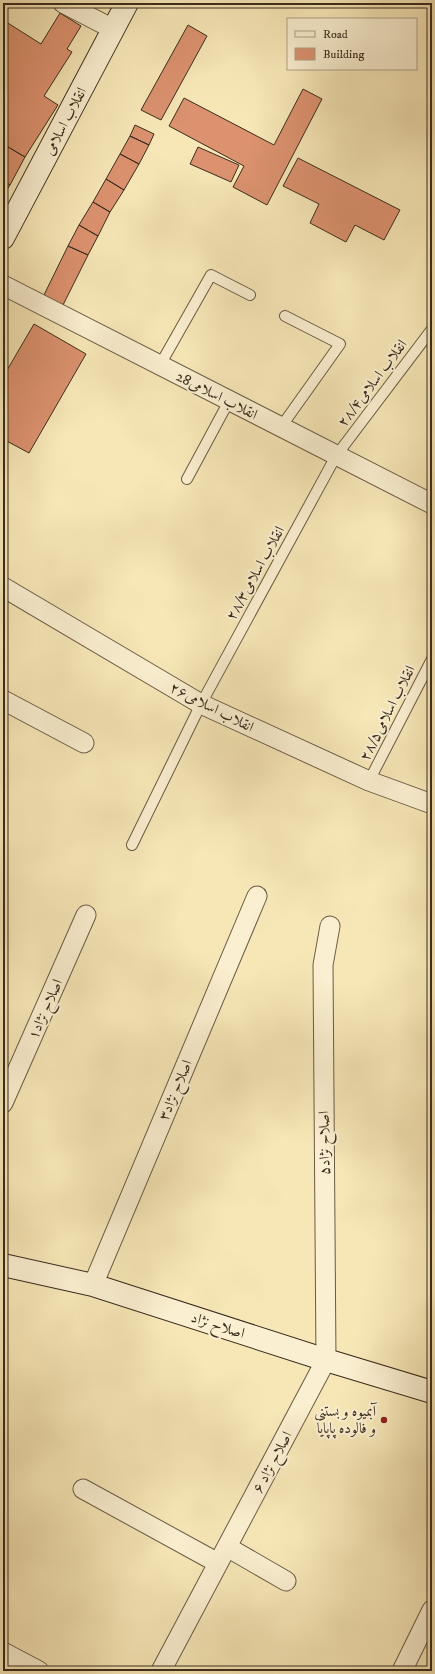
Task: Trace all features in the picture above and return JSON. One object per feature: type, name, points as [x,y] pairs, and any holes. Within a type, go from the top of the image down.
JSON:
[{"type":"main road","name":"انقلاب اسلامی","points":[[4,232],[127,3]]},
{"type":"main road","name":"اصلاح نژاد","points":[[3,1265],[93,1285],[326,1360],[432,1392]]},
{"type":"street","points":[[62,3],[113,29]]},
{"type":"street","name":"28انقلاب اسلامی","points":[[3,285],[432,504]]},
{"type":"street","name":"انقلاب اسلامی۲۶","points":[[3,587],[200,704],[370,781],[432,804]]},
{"type":"street","points":[[3,700],[84,743]]},
{"type":"street","name":"اصلاح نژاد۳","points":[[93,1285],[257,896]]},
{"type":"street","name":"اصلاح نژاد۱","points":[[3,1103],[86,916]]},
{"type":"street","name":"اصلاح نژاد۵","points":[[326,1360],[322,965],[330,926]]},
{"type":"street","name":"۶ اصلاح نژاد","points":[[161,1671],[326,1360]]},
{"type":"street","points":[[83,1489],[223,1555],[286,1581]]},
{"type":"street","points":[[402,1671],[427,1632],[432,1610]]},
{"type":"street","points":[[3,1652],[39,1671]]},
{"type":"lane","points":[[160,365],[211,275],[250,295]]},
{"type":"lane","points":[[281,428],[340,344],[285,316]]},
{"type":"lane","name":"انقلاب اسلامی۲۸/۴","points":[[336,456],[432,329]]},
{"type":"lane","points":[[187,479],[229,401]]},
{"type":"lane","name":"انقلاب اسلامی۲۸/۳","points":[[132,845],[200,704],[336,456]]},
{"type":"lane","name":"انقلاب اسلامی۲۸/۵","points":[[370,781],[432,659]]},
{"type":"building","points":[[60,13],[81,26],[67,49],[72,52],[44,96],[58,105],[25,157],[3,144],[3,20],[41,44]]},
{"type":"building","points":[[188,25],[207,36],[161,120],[141,110]]},
{"type":"building","points":[[303,89],[322,99],[267,205],[233,187],[244,166],[169,126],[184,98],[274,145]]},
{"type":"building","points":[[135,125],[154,134],[149,145],[130,136]]},
{"type":"building","points":[[130,136],[149,145],[139,164],[120,154]]},
{"type":"building","points":[[3,144],[25,157],[10,185],[3,180]]},
{"type":"building","points":[[198,147],[239,165],[231,182],[190,164]]},
{"type":"building","points":[[120,154],[139,164],[124,190],[106,179]]},
{"type":"building","points":[[298,158],[400,210],[384,240],[355,225],[346,242],[310,223],[319,204],[283,186]]},
{"type":"building","points":[[106,179],[124,190],[110,212],[93,202]]},
{"type":"building","points":[[3,180],[10,185],[3,196]]},
{"type":"building","points":[[93,202],[110,212],[98,236],[79,225]]},
{"type":"building","points":[[79,225],[98,236],[88,255],[68,246]]},
{"type":"building","points":[[68,246],[88,255],[61,309],[42,299]]},
{"type":"building","points":[[34,324],[86,354],[29,453],[3,439],[3,377]]},
{"type":"place","name":"آبمیوه و بستنی و فالوده پاپایا","points":[[384,1420]]}]
